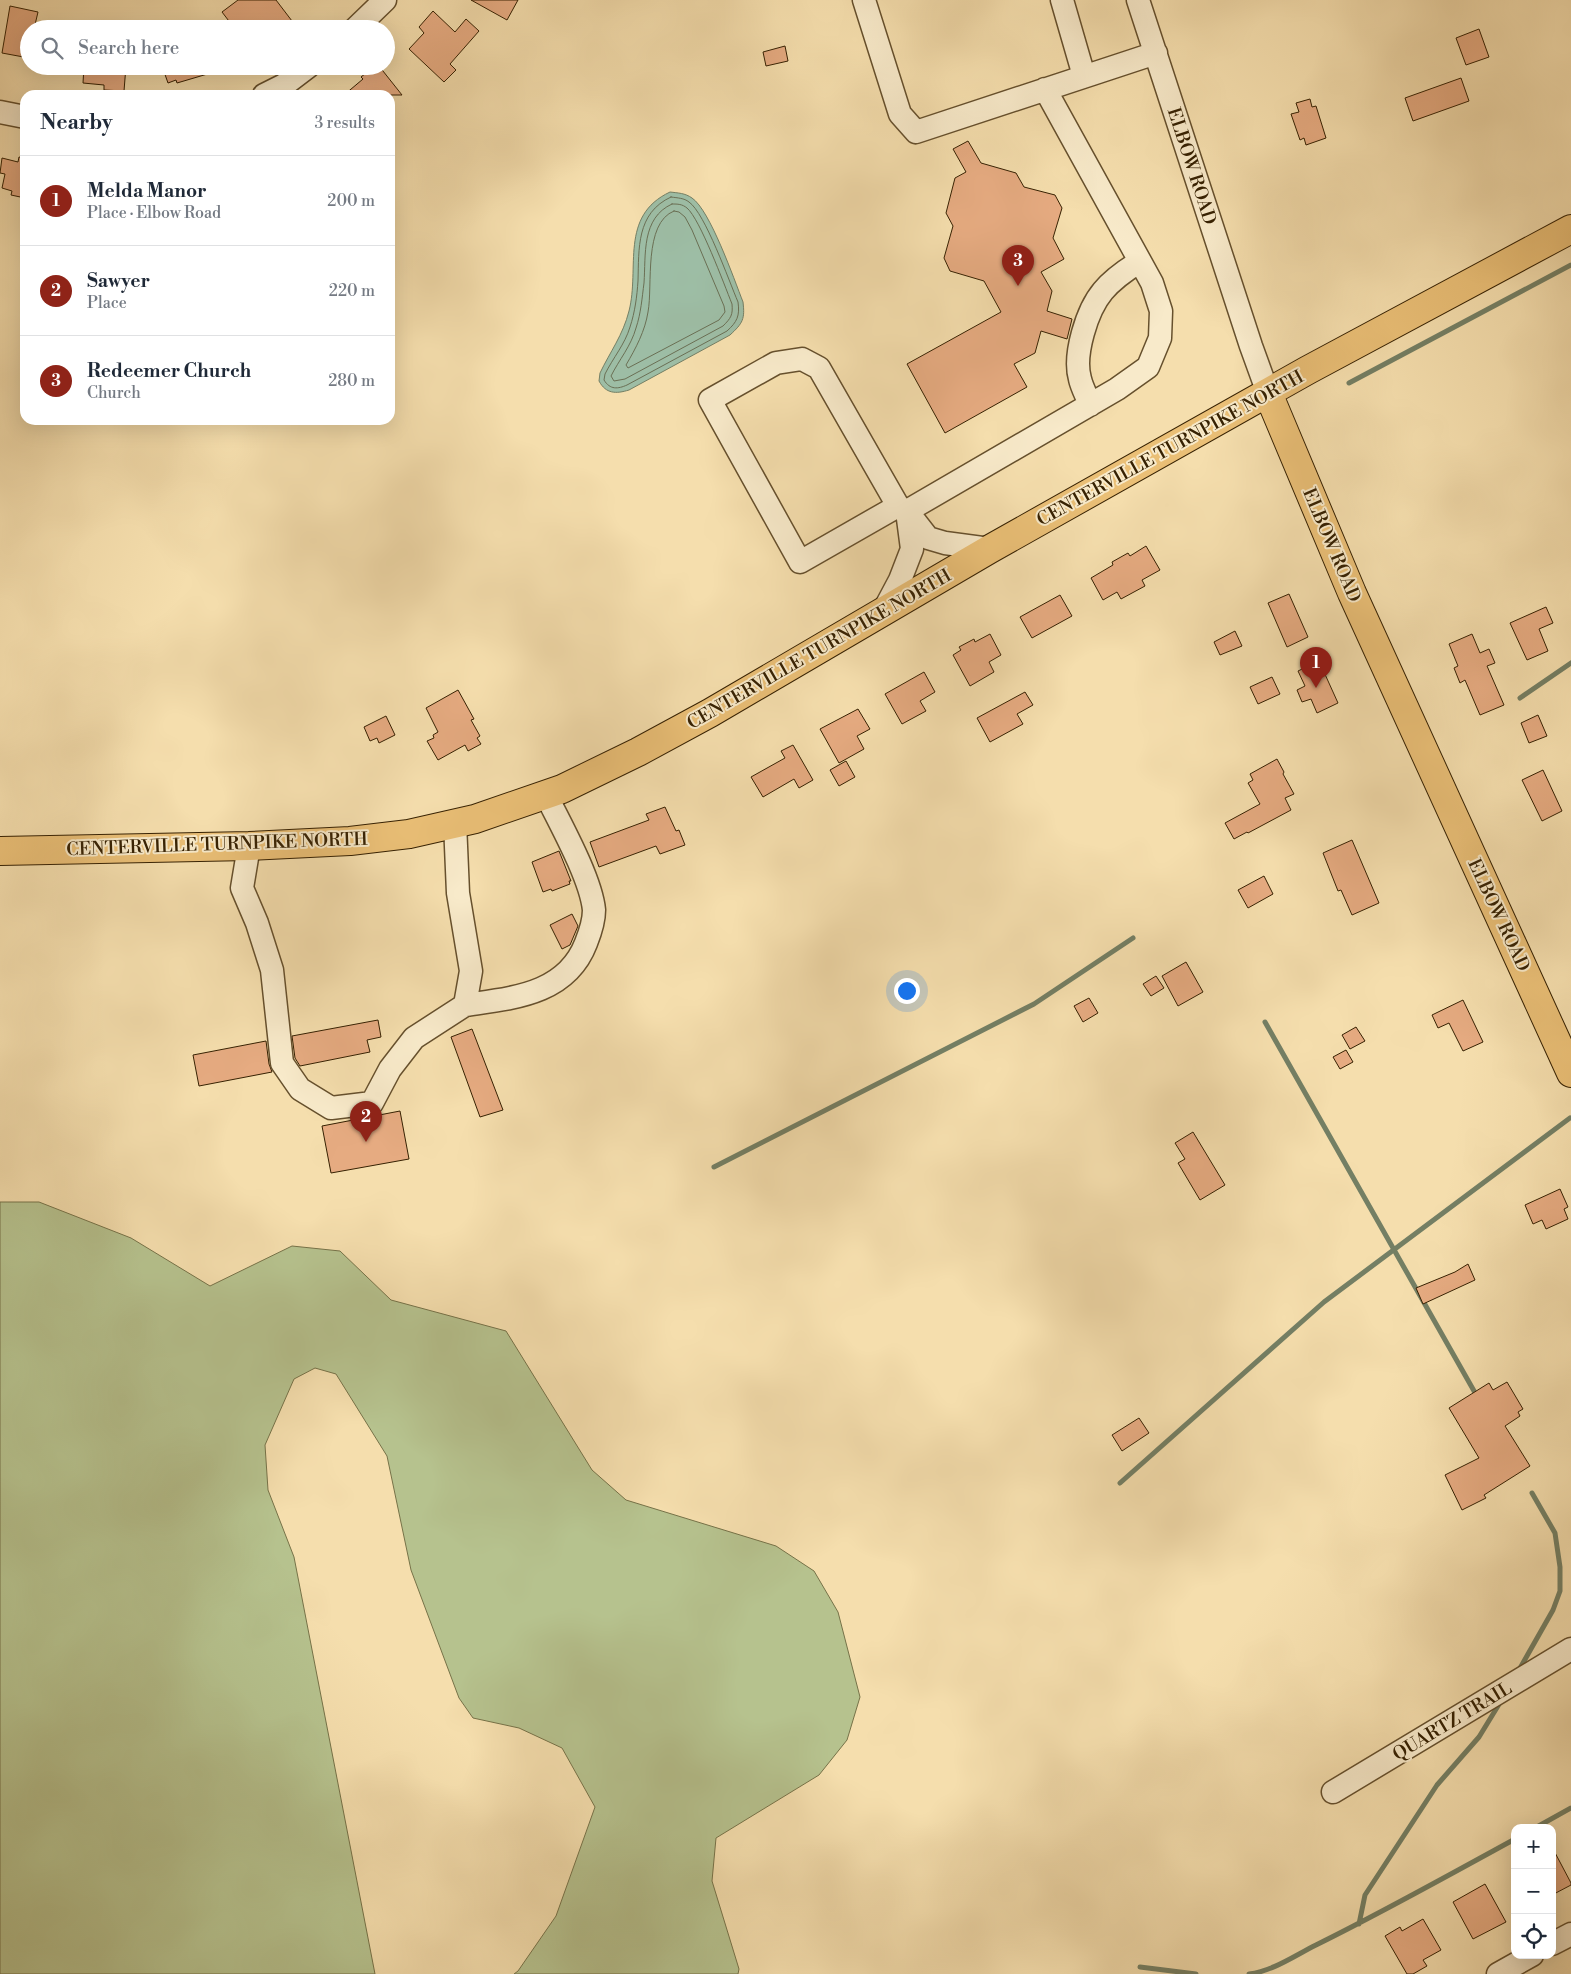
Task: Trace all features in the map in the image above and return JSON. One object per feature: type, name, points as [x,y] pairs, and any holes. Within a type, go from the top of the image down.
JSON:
[{"type":"main road","name":"CENTERVILLE TURNPIKE NORTH","points":[[0,851],[249,846],[350,841],[409,834],[475,819],[562,789],[638,752],[990,549],[1268,393],[1571,229]]},
{"type":"main road","name":"ELBOW ROAD","points":[[1268,393],[1352,593],[1571,1073]]},
{"type":"street","points":[[364,20],[385,0]]},
{"type":"street","points":[[864,0],[900,114],[916,132],[1156,53]]},
{"type":"street","points":[[1062,0],[1084,76]]},
{"type":"street","name":"ELBOW ROAD","points":[[1138,0],[1268,393]]},
{"type":"street","points":[[274,90],[297,75]]},
{"type":"street","points":[[990,549],[945,543],[928,538],[902,508],[819,368],[802,359],[776,364],[710,400],[800,562],[902,508],[1090,405],[1148,367],[1160,338],[1162,311],[1152,283],[1044,89]]},
{"type":"street","points":[[0,112],[20,116]]},
{"type":"street","points":[[1090,405],[1079,378],[1079,347],[1088,315],[1102,292],[1118,276],[1140,262]]},
{"type":"street","points":[[883,612],[900,580],[912,549],[902,508]]},
{"type":"street","points":[[249,846],[242,888],[257,923],[272,970],[282,1063],[300,1089],[332,1108],[372,1102],[390,1069],[414,1038],[465,1005],[500,1000],[552,986],[582,954],[591,932],[594,911],[590,893],[546,794]]},
{"type":"street","points":[[455,823],[458,893],[471,971],[465,1005]]},
{"type":"street","name":"QUARTZ TRAIL","points":[[1333,1792],[1571,1649]]},
{"type":"street","points":[[1556,1942],[1571,1934]]},
{"type":"street","points":[[1498,1974],[1525,1959]]},
{"type":"shaded area","points":[[0,1202],[39,1202],[131,1238],[210,1286],[292,1246],[340,1251],[391,1300],[506,1331],[592,1470],[626,1500],[776,1546],[814,1571],[838,1612],[860,1697],[847,1740],[819,1775],[716,1838],[712,1881],[739,1969],[738,1974],[514,1974],[556,1916],[595,1807],[562,1748],[519,1728],[473,1718],[459,1698],[411,1570],[387,1456],[336,1374],[315,1368],[294,1379],[265,1445],[268,1490],[294,1557],[375,1974],[0,1974]]},
{"type":"water","points":[[670,192],[684,194],[692,198],[706,216],[721,246],[743,302],[743,317],[738,327],[730,335],[629,390],[620,392],[608,391],[599,381],[600,373],[620,336],[629,311],[632,295],[634,244],[638,229],[644,215],[654,202]]},
{"type":"building","points":[[238,0],[276,0],[291,20],[228,20],[222,12]]},
{"type":"building","points":[[471,0],[518,0],[507,20]]},
{"type":"building","points":[[10,6],[38,12],[36,20],[20,20],[20,56],[2,53]]},
{"type":"building","points":[[433,11],[455,32],[466,19],[479,31],[450,64],[456,70],[444,82],[409,49],[424,33],[419,27]]},
{"type":"building","points":[[1479,29],[1489,57],[1466,65],[1456,38]]},
{"type":"building","points":[[785,46],[788,61],[766,66],[763,52]]},
{"type":"building","points":[[83,75],[125,75],[124,90],[104,90],[104,85],[83,83]]},
{"type":"building","points":[[165,75],[204,75],[177,83],[176,80],[168,83]]},
{"type":"building","points":[[364,75],[386,75],[402,95],[395,95],[395,90],[350,90],[363,79],[361,77]]},
{"type":"building","points":[[1461,78],[1469,101],[1413,121],[1405,98]]},
{"type":"building","points":[[1310,99],[1312,107],[1316,106],[1326,138],[1306,145],[1304,138],[1300,140],[1291,114],[1299,112],[1296,103]]},
{"type":"building","points":[[968,141],[981,163],[1016,173],[1024,187],[1055,195],[1062,208],[1053,238],[1064,259],[1041,272],[1052,291],[1047,311],[1072,319],[1067,339],[1041,331],[1035,353],[1014,364],[1027,387],[945,433],[907,364],[1001,312],[984,281],[950,271],[944,258],[953,226],[946,213],[955,178],[966,172],[953,149]]},
{"type":"building","points":[[20,157],[20,197],[11,195],[12,191],[2,188],[5,174],[0,173],[2,158],[18,162]]},
{"type":"building","points":[[1146,546],[1160,570],[1142,580],[1145,586],[1121,599],[1117,592],[1103,600],[1091,578],[1113,565],[1112,562],[1128,553],[1130,556]]},
{"type":"building","points":[[1289,594],[1308,637],[1287,647],[1268,603]]},
{"type":"building","points":[[1060,595],[1072,616],[1032,638],[1020,617]]},
{"type":"building","points":[[1546,607],[1553,623],[1539,629],[1548,651],[1527,660],[1510,623]]},
{"type":"building","points":[[1235,631],[1242,646],[1220,655],[1214,642]]},
{"type":"building","points":[[990,634],[1001,655],[989,662],[994,672],[970,686],[953,655],[961,650],[959,647],[974,639],[975,642]]},
{"type":"building","points":[[1472,634],[1480,653],[1489,649],[1495,663],[1487,666],[1504,705],[1480,715],[1465,680],[1460,683],[1454,668],[1458,666],[1449,644]]},
{"type":"building","points":[[1319,661],[1338,703],[1317,713],[1311,699],[1302,702],[1297,690],[1305,686],[1298,671]]},
{"type":"building","points":[[924,672],[935,692],[920,701],[926,711],[902,724],[885,694]]},
{"type":"building","points":[[1272,677],[1280,694],[1258,704],[1250,687]]},
{"type":"building","points":[[458,690],[474,719],[471,720],[480,736],[477,738],[481,744],[468,751],[465,745],[438,760],[427,741],[434,738],[433,735],[438,732],[426,708]]},
{"type":"building","points":[[1025,692],[1033,705],[1017,714],[1023,724],[990,742],[977,718]]},
{"type":"building","points":[[858,709],[870,729],[857,736],[864,749],[839,763],[820,729]]},
{"type":"building","points":[[1538,715],[1547,736],[1529,743],[1521,723]]},
{"type":"building","points":[[386,716],[395,735],[379,743],[377,738],[370,741],[364,727]]},
{"type":"building","points":[[793,745],[813,780],[799,788],[794,779],[763,797],[751,777],[785,758],[781,751]]},
{"type":"building","points":[[1277,759],[1294,794],[1285,798],[1291,810],[1234,839],[1225,823],[1260,804],[1248,783],[1253,780],[1250,774]]},
{"type":"building","points":[[846,761],[855,777],[839,786],[830,770]]},
{"type":"building","points":[[1543,770],[1562,811],[1542,821],[1522,780]]},
{"type":"building","points":[[665,807],[676,831],[679,830],[685,845],[660,854],[656,846],[599,867],[590,842],[649,820],[646,814]]},
{"type":"building","points":[[1352,840],[1379,903],[1352,915],[1341,890],[1338,891],[1323,853]]},
{"type":"building","points":[[559,851],[571,881],[569,881],[570,884],[552,891],[551,889],[543,892],[532,862]]},
{"type":"building","points":[[1264,876],[1273,894],[1248,908],[1238,890]]},
{"type":"building","points":[[572,914],[578,926],[570,945],[562,949],[550,925]]},
{"type":"building","points":[[1186,962],[1203,992],[1178,1006],[1162,976]]},
{"type":"building","points":[[1156,976],[1164,988],[1151,996],[1143,984]]},
{"type":"building","points":[[1089,998],[1098,1013],[1083,1022],[1074,1006]]},
{"type":"building","points":[[1463,1000],[1483,1042],[1463,1051],[1449,1023],[1438,1028],[1432,1015]]},
{"type":"building","points":[[378,1020],[381,1037],[367,1040],[370,1052],[300,1066],[295,1058],[292,1036]]},
{"type":"building","points":[[1356,1027],[1365,1041],[1350,1049],[1342,1035]]},
{"type":"building","points":[[472,1029],[503,1110],[480,1117],[451,1037]]},
{"type":"building","points":[[266,1041],[272,1072],[199,1086],[193,1055]]},
{"type":"building","points":[[1346,1050],[1353,1062],[1340,1069],[1333,1057]]},
{"type":"building","points":[[400,1111],[409,1159],[331,1173],[322,1126]]},
{"type":"building","points":[[1193,1132],[1225,1185],[1200,1200],[1178,1163],[1185,1159],[1175,1143]]},
{"type":"building","points":[[1560,1189],[1568,1207],[1564,1209],[1568,1219],[1546,1229],[1542,1220],[1533,1224],[1525,1205]]},
{"type":"building","points":[[1468,1264],[1475,1280],[1423,1304],[1416,1288],[1455,1272]]},
{"type":"building","points":[[1507,1382],[1523,1409],[1518,1412],[1520,1416],[1505,1426],[1530,1466],[1484,1495],[1486,1498],[1462,1510],[1445,1475],[1479,1458],[1449,1408],[1489,1383],[1493,1390]]},
{"type":"building","points":[[1139,1418],[1149,1433],[1122,1451],[1112,1435]]},
{"type":"building","points":[[1556,1855],[1571,1883],[1571,1885],[1556,1893]]},
{"type":"building","points":[[1485,1884],[1506,1922],[1473,1939],[1453,1902]]},
{"type":"building","points":[[1423,1919],[1441,1950],[1423,1960],[1427,1966],[1413,1974],[1407,1974],[1385,1936],[1400,1927],[1402,1931]]},
{"type":"waterway","points":[[1349,383],[1571,265]]},
{"type":"waterway","points":[[1520,698],[1571,663]]},
{"type":"waterway","points":[[714,1167],[1034,1004],[1133,938]]},
{"type":"waterway","points":[[1265,1022],[1478,1398]]},
{"type":"waterway","points":[[1120,1483],[1324,1302],[1570,1118]]},
{"type":"waterway","points":[[1519,1670],[1553,1610],[1560,1591],[1560,1567],[1555,1533],[1532,1493]]},
{"type":"waterway","points":[[1359,1924],[1365,1895],[1437,1785],[1479,1737],[1501,1701]]},
{"type":"waterway","points":[[1542,1824],[1571,1808]]},
{"type":"waterway","points":[[1249,1974],[1266,1970],[1283,1962],[1511,1841]]},
{"type":"waterway","points":[[1140,1967],[1196,1974]]},
{"type":"place","name":"Redeemer Church","points":[[1018,286]]},
{"type":"place","name":"Melda Manor","points":[[1316,688]]},
{"type":"place","name":"Sawyer","points":[[366,1142]]}]
